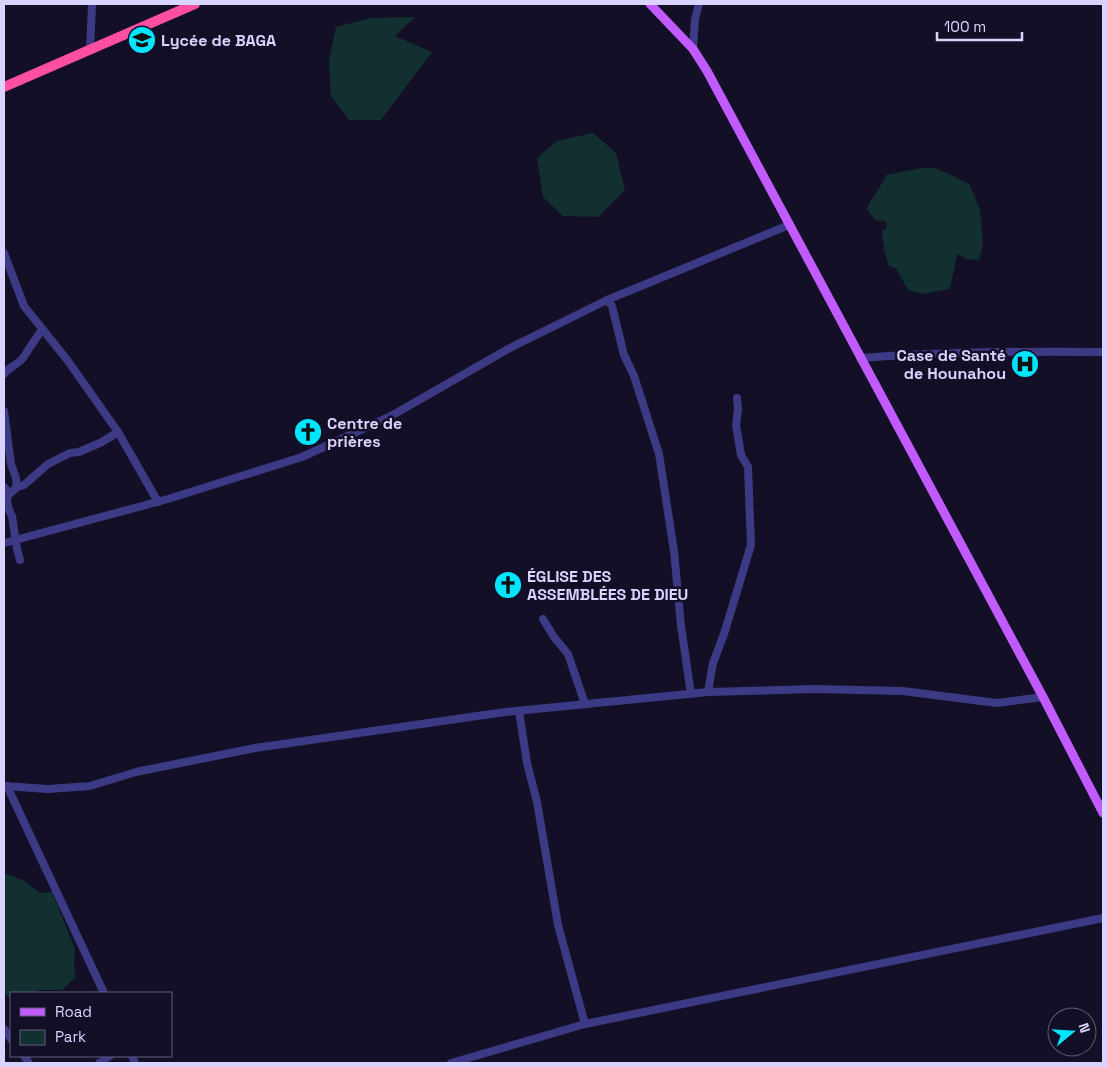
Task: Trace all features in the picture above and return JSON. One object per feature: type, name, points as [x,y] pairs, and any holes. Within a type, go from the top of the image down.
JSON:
[{"type":"highway","points":[[4,88],[195,4]]},
{"type":"main road","points":[[650,4],[692,49],[707,71],[1043,697],[1103,813]]},
{"type":"street","points":[[90,50],[92,4]]},
{"type":"street","points":[[692,49],[695,19],[699,4]]},
{"type":"street","points":[[4,542],[158,502],[302,457],[391,416],[508,349],[607,300],[789,225]]},
{"type":"street","points":[[4,253],[24,306],[68,361],[118,432],[158,502]]},
{"type":"street","points":[[607,300],[612,306],[624,355],[634,376],[659,454],[674,550],[681,626],[692,694]]},
{"type":"street","points":[[4,374],[22,358],[42,330]]},
{"type":"street","points":[[860,358],[919,354],[1103,352]]},
{"type":"street","points":[[708,692],[713,663],[724,634],[751,545],[748,467],[741,455],[736,425],[737,398]]},
{"type":"street","points":[[4,410],[11,464],[17,487]]},
{"type":"street","points":[[6,497],[17,487],[24,485],[48,464],[70,453],[79,452],[102,442],[118,432]]},
{"type":"street","points":[[4,487],[8,492],[6,497],[12,516],[20,560]]},
{"type":"street","points":[[543,619],[554,637],[568,654],[585,704]]},
{"type":"street","points":[[104,992],[6,786],[48,788],[90,786],[136,772],[255,748],[506,712],[708,692],[813,689],[903,690],[997,703],[1043,697]]},
{"type":"street","points":[[520,711],[527,763],[537,802],[558,925],[585,1024]]},
{"type":"street","points":[[451,1063],[585,1024],[1103,918]]},
{"type":"green space","points":[[415,17],[395,36],[432,52],[381,120],[349,120],[331,96],[329,61],[336,27],[371,18]]},
{"type":"green space","points":[[593,133],[616,153],[625,190],[598,217],[563,216],[543,197],[537,158],[557,141]]},
{"type":"green space","points":[[922,168],[936,168],[969,184],[980,209],[983,244],[979,260],[966,259],[957,254],[950,289],[924,294],[908,290],[896,268],[889,266],[884,250],[882,231],[887,228],[886,222],[875,220],[867,209],[886,175]]},
{"type":"green space","points":[[4,873],[25,881],[40,893],[52,892],[75,949],[74,964],[76,977],[62,990],[10,992],[10,998],[4,992]]},
{"type":"place","name":"Lycée de BAGA","points":[[142,40]]},
{"type":"place","name":"Case de Santé de Hounahou","points":[[1025,364]]},
{"type":"place","name":"Centre de prières","points":[[308,432]]},
{"type":"place","name":"ÉGLISE DES ASSEMBLÉES DE DIEU","points":[[508,585]]}]
